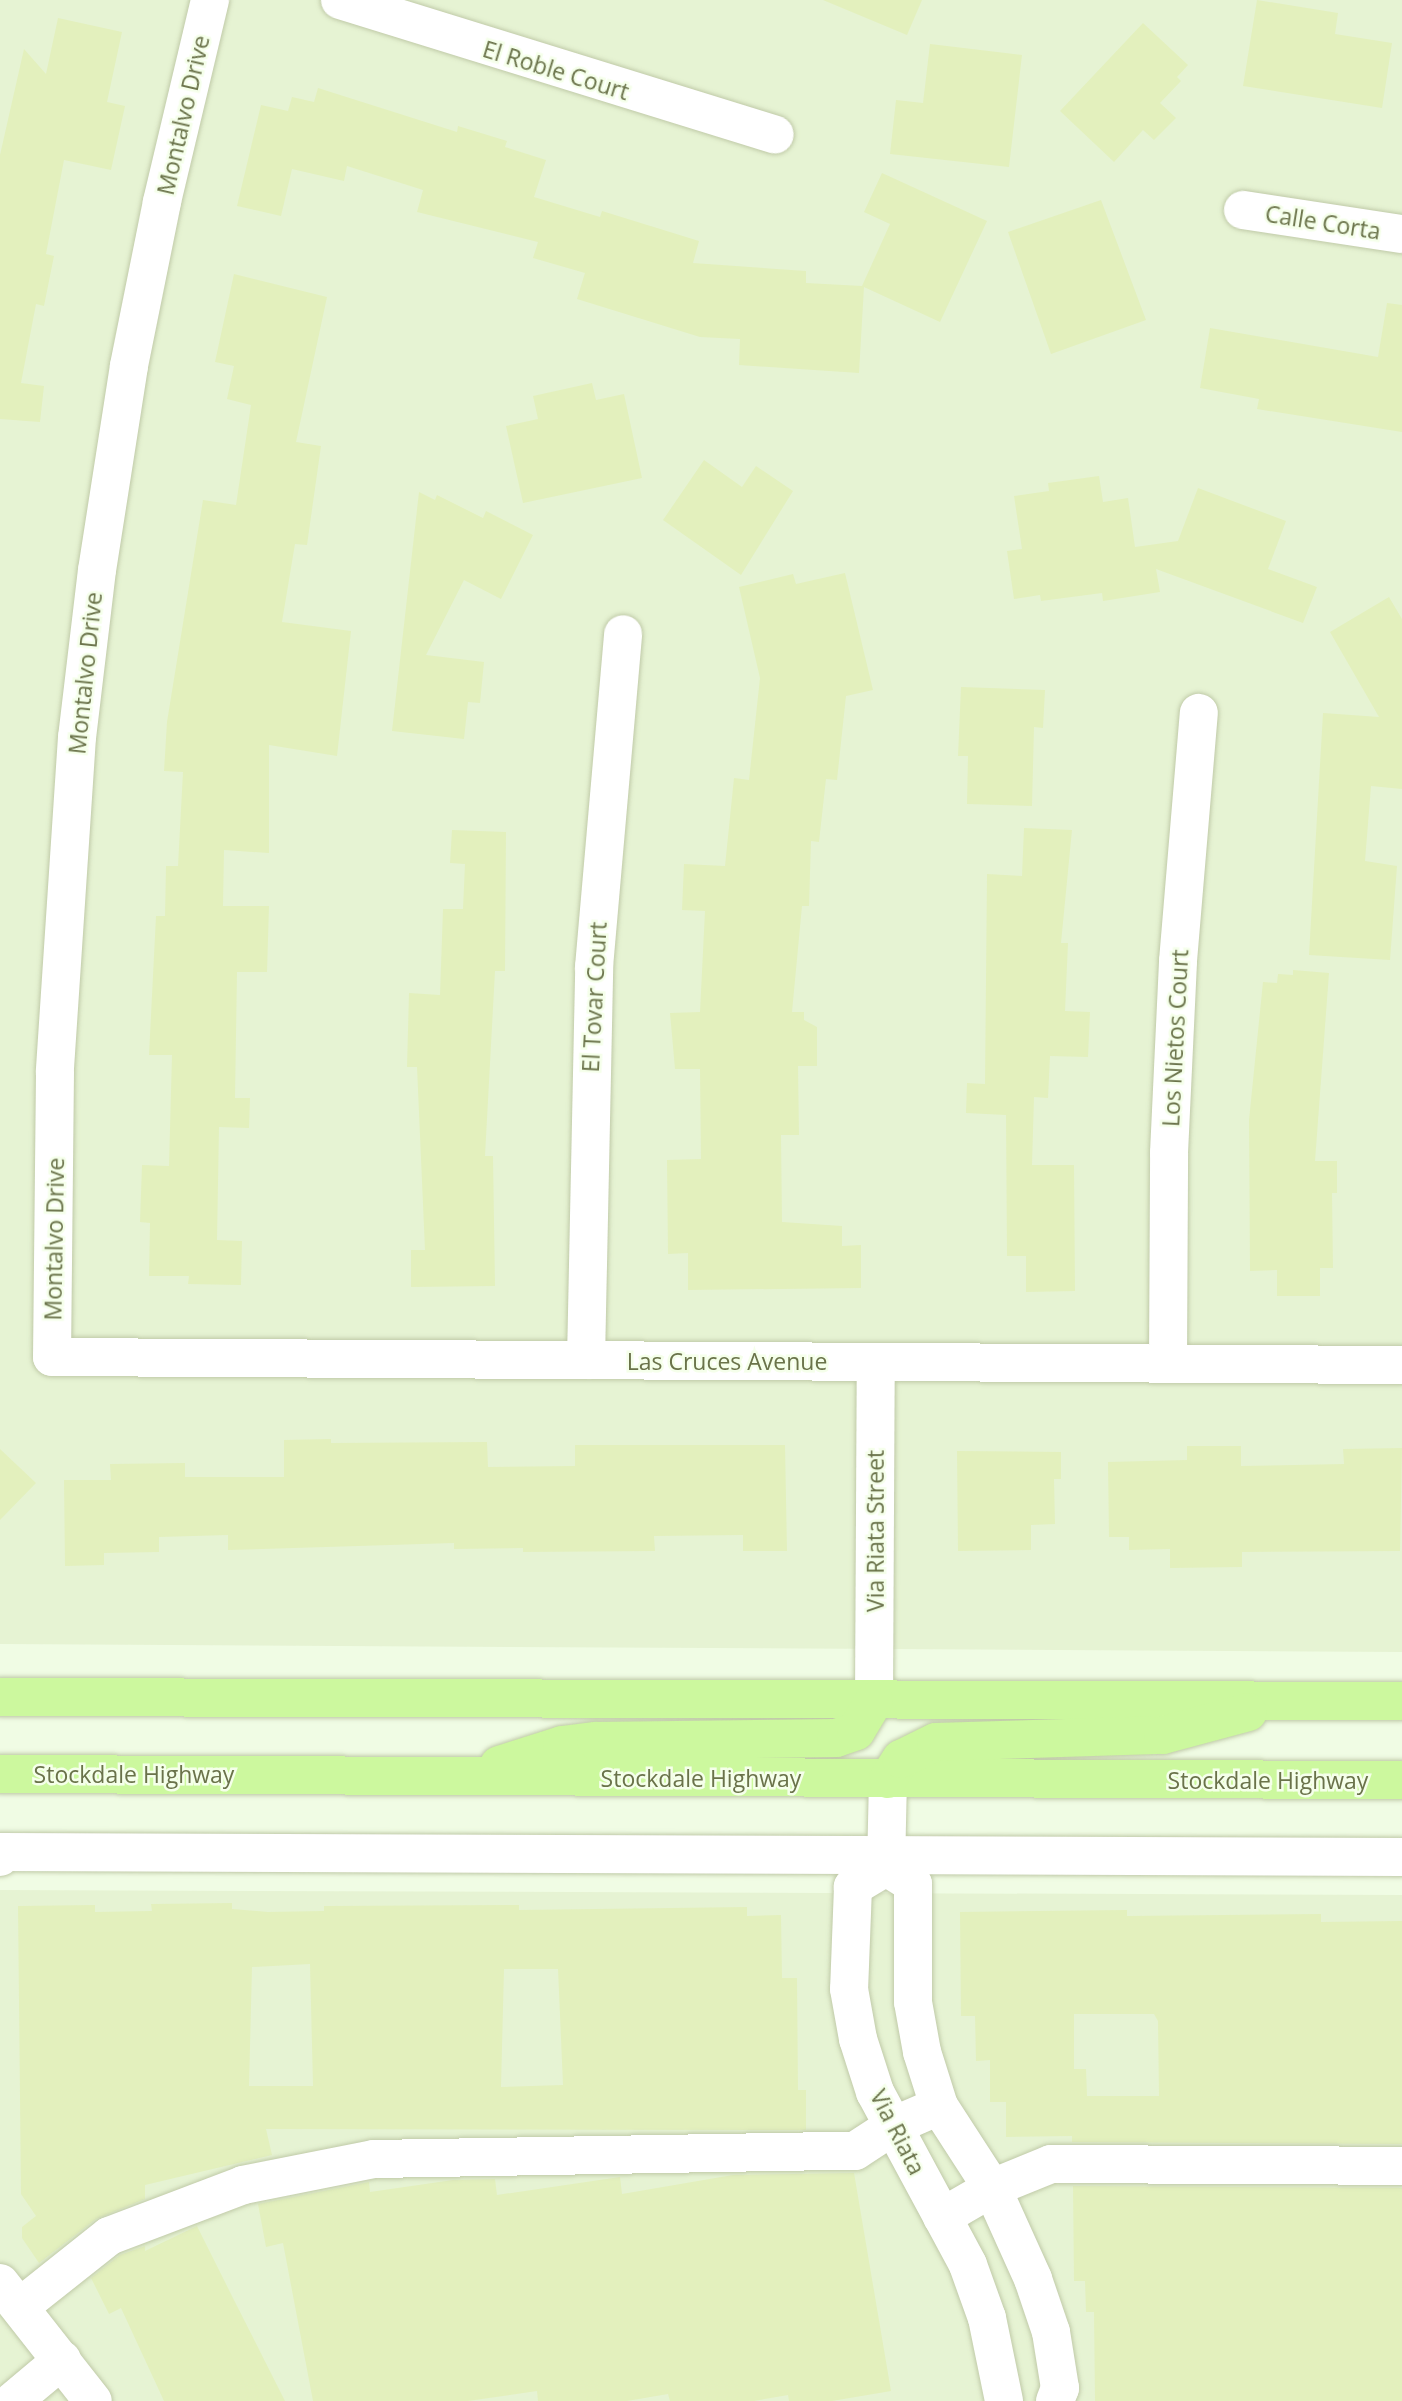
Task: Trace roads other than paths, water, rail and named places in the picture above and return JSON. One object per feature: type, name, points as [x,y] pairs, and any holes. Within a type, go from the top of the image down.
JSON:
[{"type":"main road","points":[[0,1697],[874,1701],[1402,1700]]},
{"type":"main road","points":[[888,1779],[901,1759],[936,1742],[1163,1735],[1290,1700]]},
{"type":"main road","points":[[471,1776],[562,1745],[596,1741],[836,1738],[856,1731],[874,1701]]},
{"type":"main road","name":"Stockdale Highway","points":[[0,1774],[1402,1780]]},
{"type":"street","name":"Montalvo Drive","points":[[52,1357],[56,1059],[63,904],[80,711],[129,366],[162,202],[210,0]]},
{"type":"street","name":"El Roble Court","points":[[340,0],[775,135]]},
{"type":"street","name":"Calle Corta","points":[[1243,210],[1402,234]]},
{"type":"street","name":"El Tovar Court","points":[[586,1360],[594,967],[623,634]]},
{"type":"street","name":"Los Nietos Court","points":[[1168,1363],[1169,1153],[1178,961],[1199,713]]},
{"type":"street","name":"Las Cruces Avenue","points":[[52,1357],[1402,1365]]},
{"type":"street","name":"Via Riata Street","points":[[874,1701],[876,1362]]},
{"type":"street","points":[[886,1861],[888,1779]]},
{"type":"street","points":[[0,1855],[886,1861],[1402,1857]]},
{"type":"street","points":[[886,1861],[914,1884],[913,2002],[922,2052],[939,2106],[992,2188],[1051,2332],[1059,2388],[1055,2401]]},
{"type":"street","name":"Via Riata","points":[[886,1861],[853,1887],[849,1989],[858,2039],[875,2092],[968,2265],[987,2318],[1004,2401]]},
{"type":"street","points":[[93,2401],[10,2294],[109,2236],[243,2185],[374,2159],[855,2151],[893,2126],[939,2106]]},
{"type":"street","points":[[942,2217],[992,2188],[1051,2164],[1402,2166]]},
{"type":"street","points":[[13,2401],[62,2360]]}]
